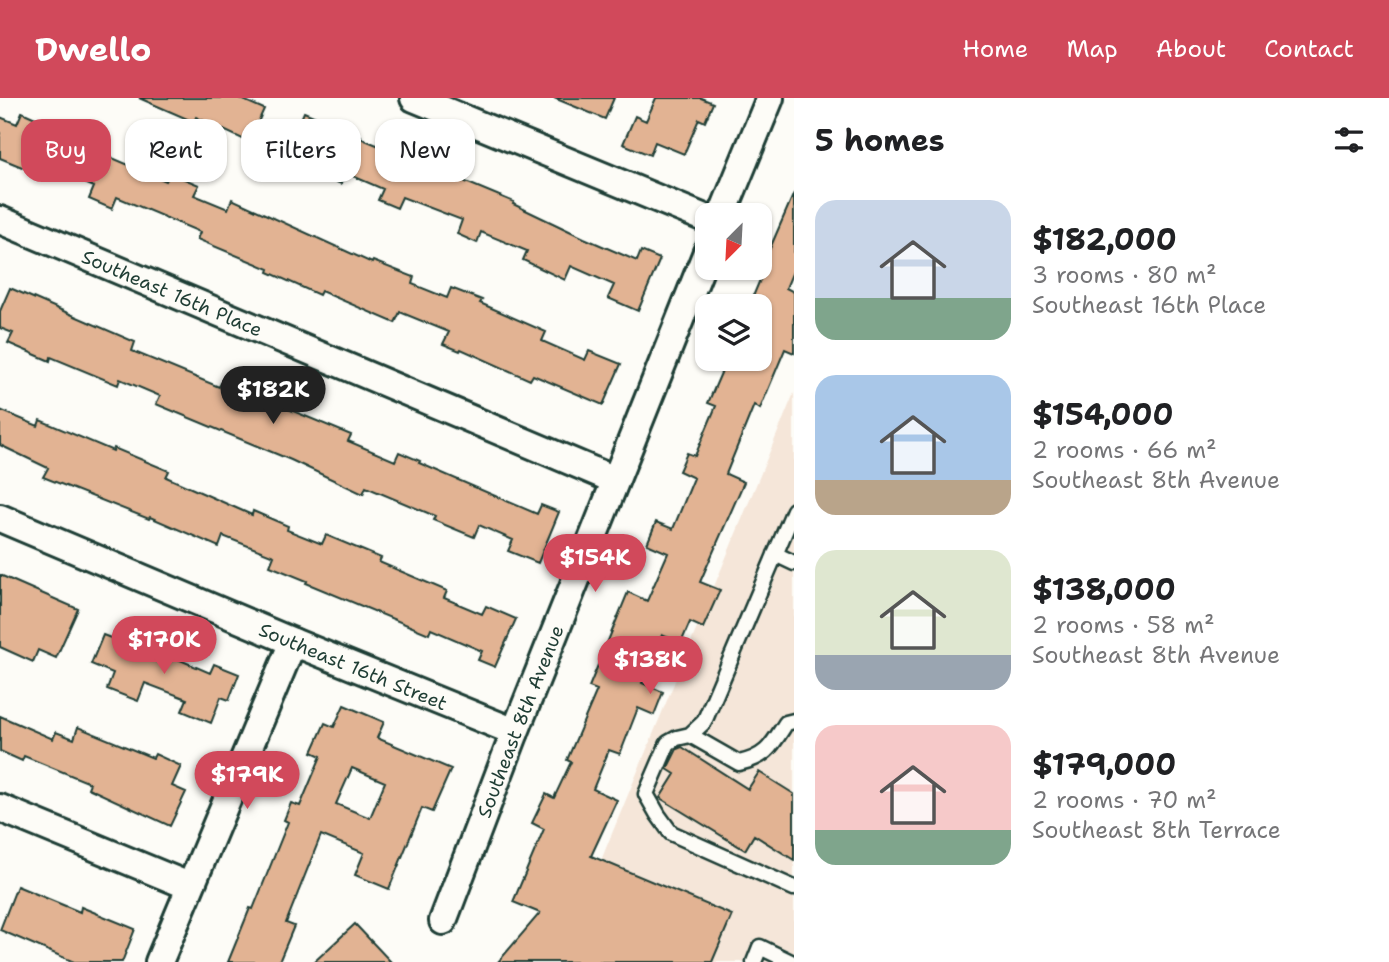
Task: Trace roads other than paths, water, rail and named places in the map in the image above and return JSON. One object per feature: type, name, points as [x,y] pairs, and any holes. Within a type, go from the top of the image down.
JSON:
[{"type":"street","points":[[414,98],[695,214]]},
{"type":"street","points":[[727,203],[770,98]]},
{"type":"street","name":"Southeast 16th Place","points":[[0,220],[615,480]]},
{"type":"street","name":"Southeast 8th Avenue","points":[[443,920],[696,280]]},
{"type":"street","name":"Southeast 16th Street","points":[[0,518],[515,732]]},
{"type":"street","points":[[159,962],[293,642]]},
{"type":"street","points":[[0,808],[189,886]]},
{"type":"lane","points":[[794,510],[704,722],[690,735],[668,743],[646,794],[671,833],[794,888]]},
{"type":"lane","points":[[775,554],[794,563]]},
{"type":"lane","points":[[690,735],[739,763],[753,760],[769,750],[786,723],[794,720]]},
{"type":"lane","points":[[754,962],[760,947],[791,962]]}]
